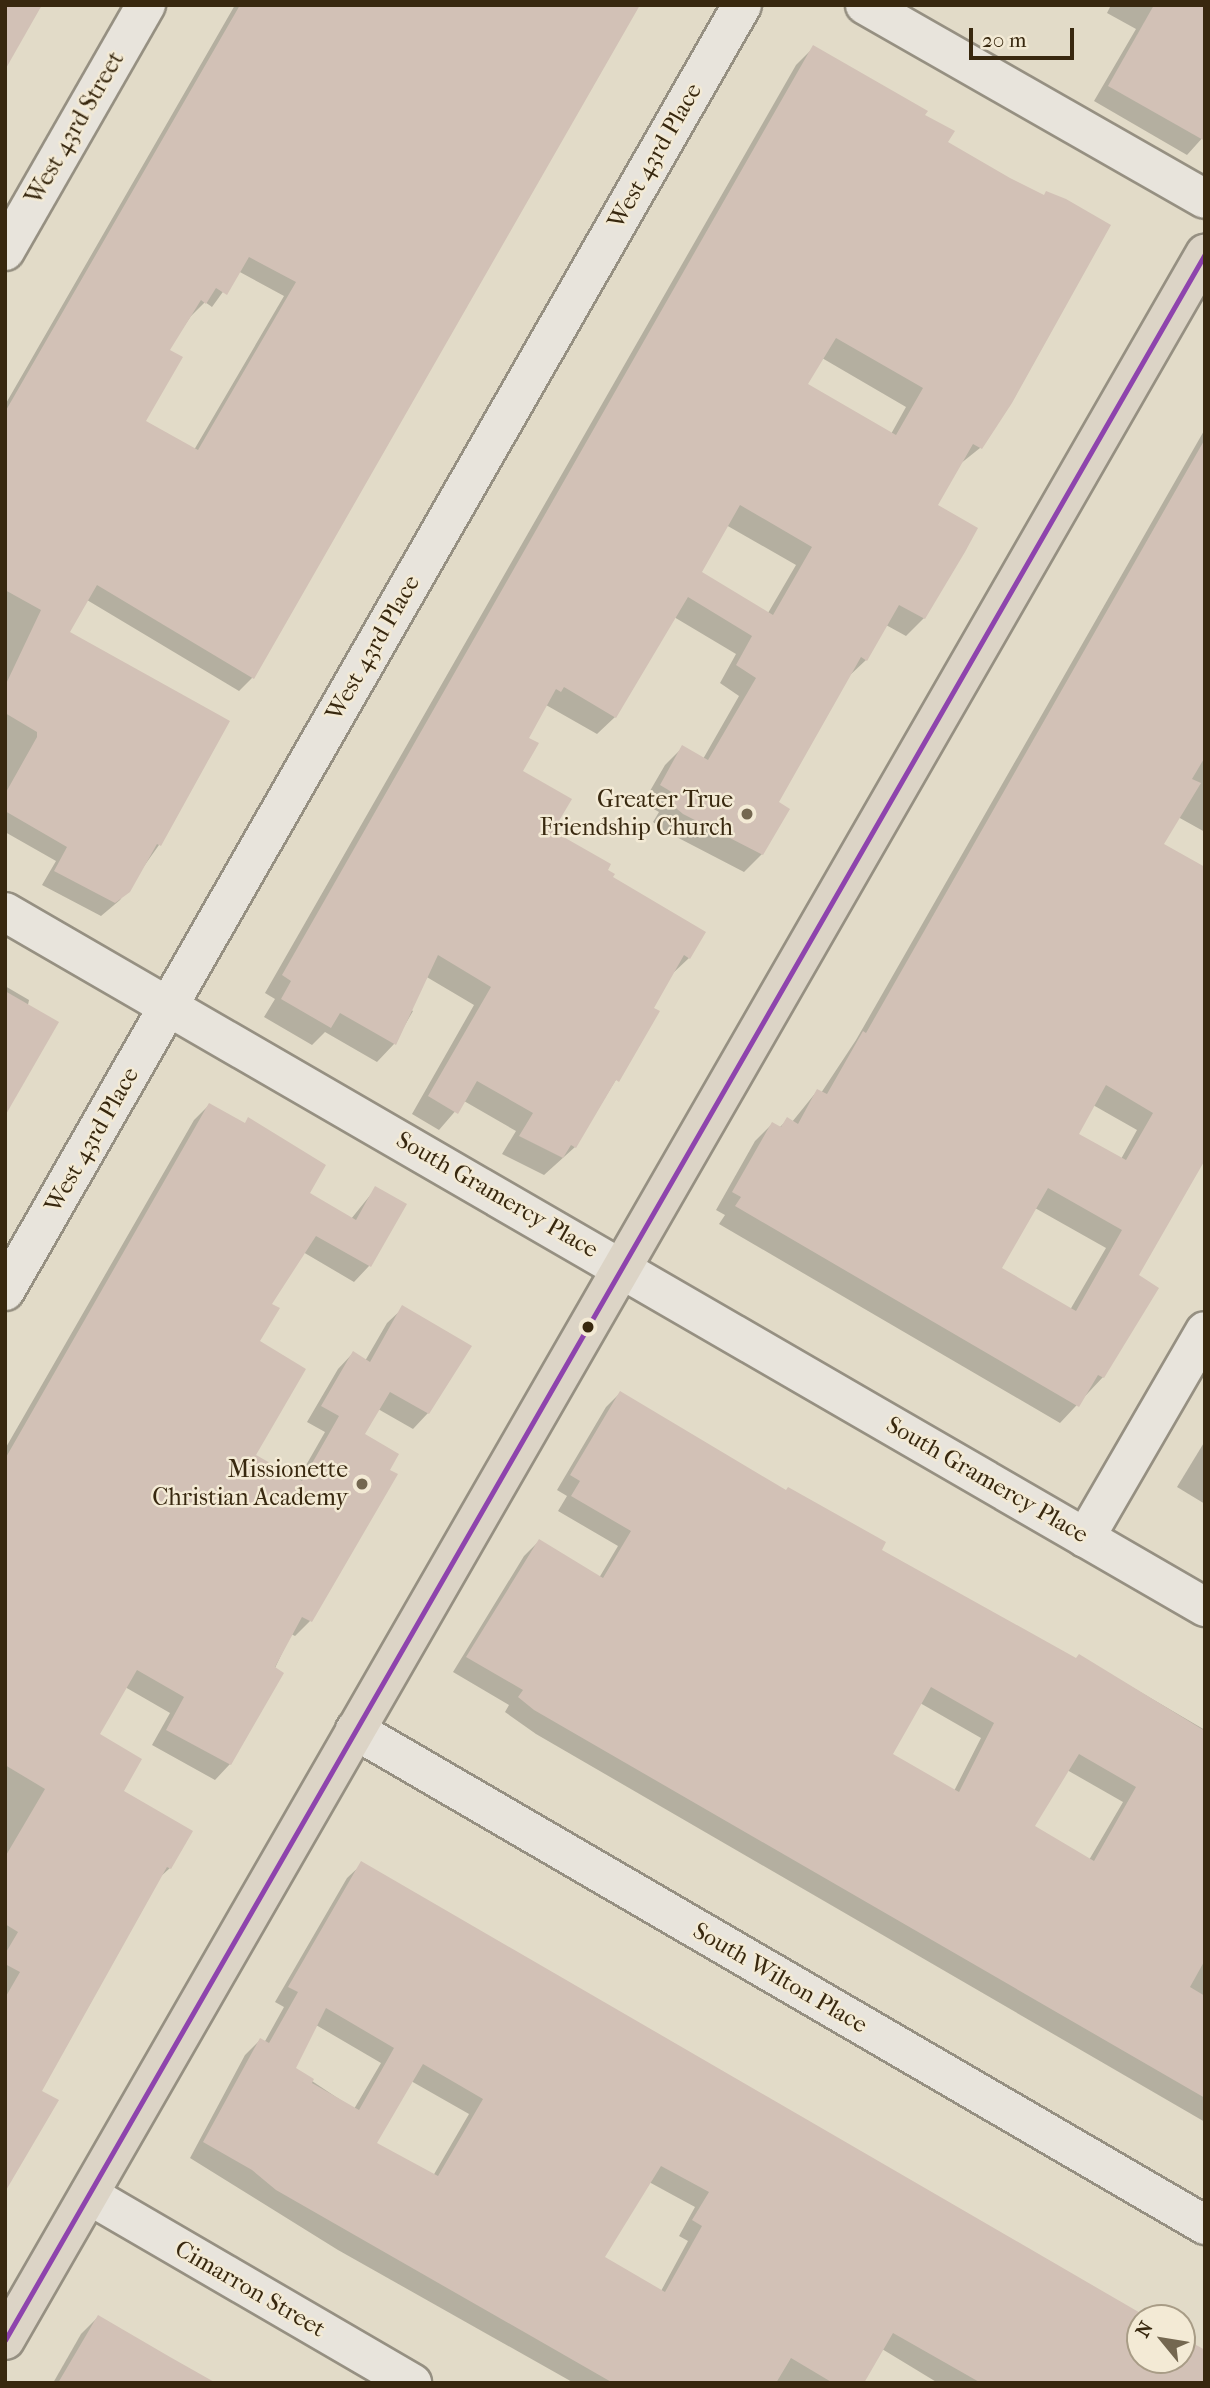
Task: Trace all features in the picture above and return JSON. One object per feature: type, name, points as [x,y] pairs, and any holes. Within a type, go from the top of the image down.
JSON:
[{"type":"main road","points":[[5,2340],[1205,254]]},
{"type":"street","name":"West 43rd Street","points":[[5,251],[146,5]]},
{"type":"street","name":"West 43rd Place","points":[[5,1291],[742,5]]},
{"type":"street","points":[[865,5],[1205,199]]},
{"type":"street","name":"South Gramercy Place","points":[[5,912],[169,1004],[1205,1607]]},
{"type":"street","points":[[1085,1538],[1205,1331]]},
{"type":"street","name":"South Wilton Place","points":[[355,1730],[1205,2225]]},
{"type":"street","name":"Cimarron Street","points":[[89,2195],[412,2383]]},
{"type":"building","points":[[5,5],[42,5],[5,70]]},
{"type":"building","points":[[240,5],[640,5],[254,679],[97,585],[70,632],[230,721],[161,846],[157,844],[130,892],[115,903],[54,871],[67,847],[5,811],[5,794],[37,737],[37,732],[5,713],[5,686],[41,610],[5,590],[5,412]],"holes":[[[249,257],[296,282],[198,450],[146,421],[183,357],[170,350],[201,300],[206,304],[216,288],[227,295]]]},
{"type":"building","points":[[1154,5],[1205,5],[1205,141],[1108,86]]},
{"type":"building","points":[[813,45],[928,111],[925,115],[955,131],[948,142],[1010,178],[1044,195],[1046,191],[1066,199],[1111,225],[1012,403],[982,449],[973,444],[938,505],[978,528],[965,552],[925,619],[899,605],[867,661],[861,657],[779,802],[790,809],[763,855],[683,814],[670,803],[675,794],[660,785],[682,745],[708,760],[756,678],[736,665],[752,636],[688,597],[616,718],[564,687],[561,692],[556,689],[529,738],[539,743],[523,771],[572,799],[553,831],[611,864],[608,870],[615,874],[613,877],[706,932],[690,959],[684,955],[654,1008],[660,1011],[619,1082],[616,1080],[576,1148],[571,1145],[563,1158],[519,1136],[533,1113],[477,1081],[458,1114],[428,1096],[491,987],[438,955],[396,1045],[340,1013],[331,1028],[281,999],[291,981],[282,975]],"holes":[[[836,338],[923,388],[896,435],[808,384]],[[740,505],[812,547],[773,615],[702,572]]]},
{"type":"building","points":[[1205,439],[1205,757],[1192,779],[1201,783],[1164,844],[1205,867],[1205,1160],[1139,1275],[1159,1288],[1104,1378],[1098,1375],[1079,1407],[735,1206],[741,1197],[732,1192],[772,1122],[781,1127],[787,1117],[798,1124],[817,1089],[827,1094],[863,1031],[866,1033]],"holes":[[[1106,1085],[1153,1113],[1126,1160],[1079,1134]],[[1048,1188],[1122,1230],[1076,1311],[1002,1268]]]},
{"type":"building","points":[[5,991],[59,1022],[5,1116]]},
{"type":"building","points":[[209,1103],[245,1123],[248,1117],[326,1165],[310,1193],[356,1220],[375,1186],[407,1204],[371,1267],[316,1236],[272,1304],[280,1308],[260,1341],[306,1369],[256,1455],[302,1481],[339,1416],[321,1406],[353,1351],[370,1362],[402,1305],[472,1346],[429,1414],[390,1392],[365,1434],[399,1454],[390,1470],[398,1474],[312,1622],[302,1617],[275,1667],[284,1673],[231,1765],[166,1730],[184,1697],[137,1670],[100,1734],[142,1759],[124,1791],[193,1831],[171,1869],[167,1867],[42,2091],[59,2100],[5,2192],[5,1998],[20,1972],[5,1964],[5,1954],[18,1932],[5,1924],[5,1857],[45,1789],[5,1765],[5,1459]]},
{"type":"building","points":[[620,1391],[786,1490],[788,1487],[886,1542],[882,1550],[1076,1658],[1079,1654],[1205,1731],[1205,1960],[1190,1987],[1205,1996],[1205,2098],[534,1710],[518,1697],[523,1690],[466,1657],[539,1539],[603,1578],[631,1531],[571,1496],[580,1481],[570,1475]],"holes":[[[931,1687],[994,1723],[959,1792],[893,1754]],[[1079,1754],[1136,1787],[1094,1861],[1035,1826]]]},
{"type":"building","points":[[361,1861],[1126,2305],[1126,2374],[1196,2374],[1196,2345],[1205,2350],[1205,2383],[981,2383],[893,2333],[864,2383],[833,2383],[791,2358],[776,2383],[613,2383],[276,2190],[252,2170],[203,2142],[260,2038],[269,2043],[298,1992],[288,1987]],"holes":[[[326,2008],[394,2048],[359,2110],[312,2083],[314,2079],[296,2068]],[[423,2064],[483,2099],[438,2176],[377,2143]],[[661,2166],[709,2192],[692,2220],[702,2226],[665,2292],[605,2257]]]},
{"type":"building","points":[[98,2315],[170,2357],[216,2383],[58,2383]]},
{"type":"transit line","points":[[5,2340],[1205,254]]},
{"type":"place","name":"Greater True Friendship Church","points":[[747,814]]},
{"type":"place","name":"Missionette Christian Academy","points":[[362,1484]]}]
